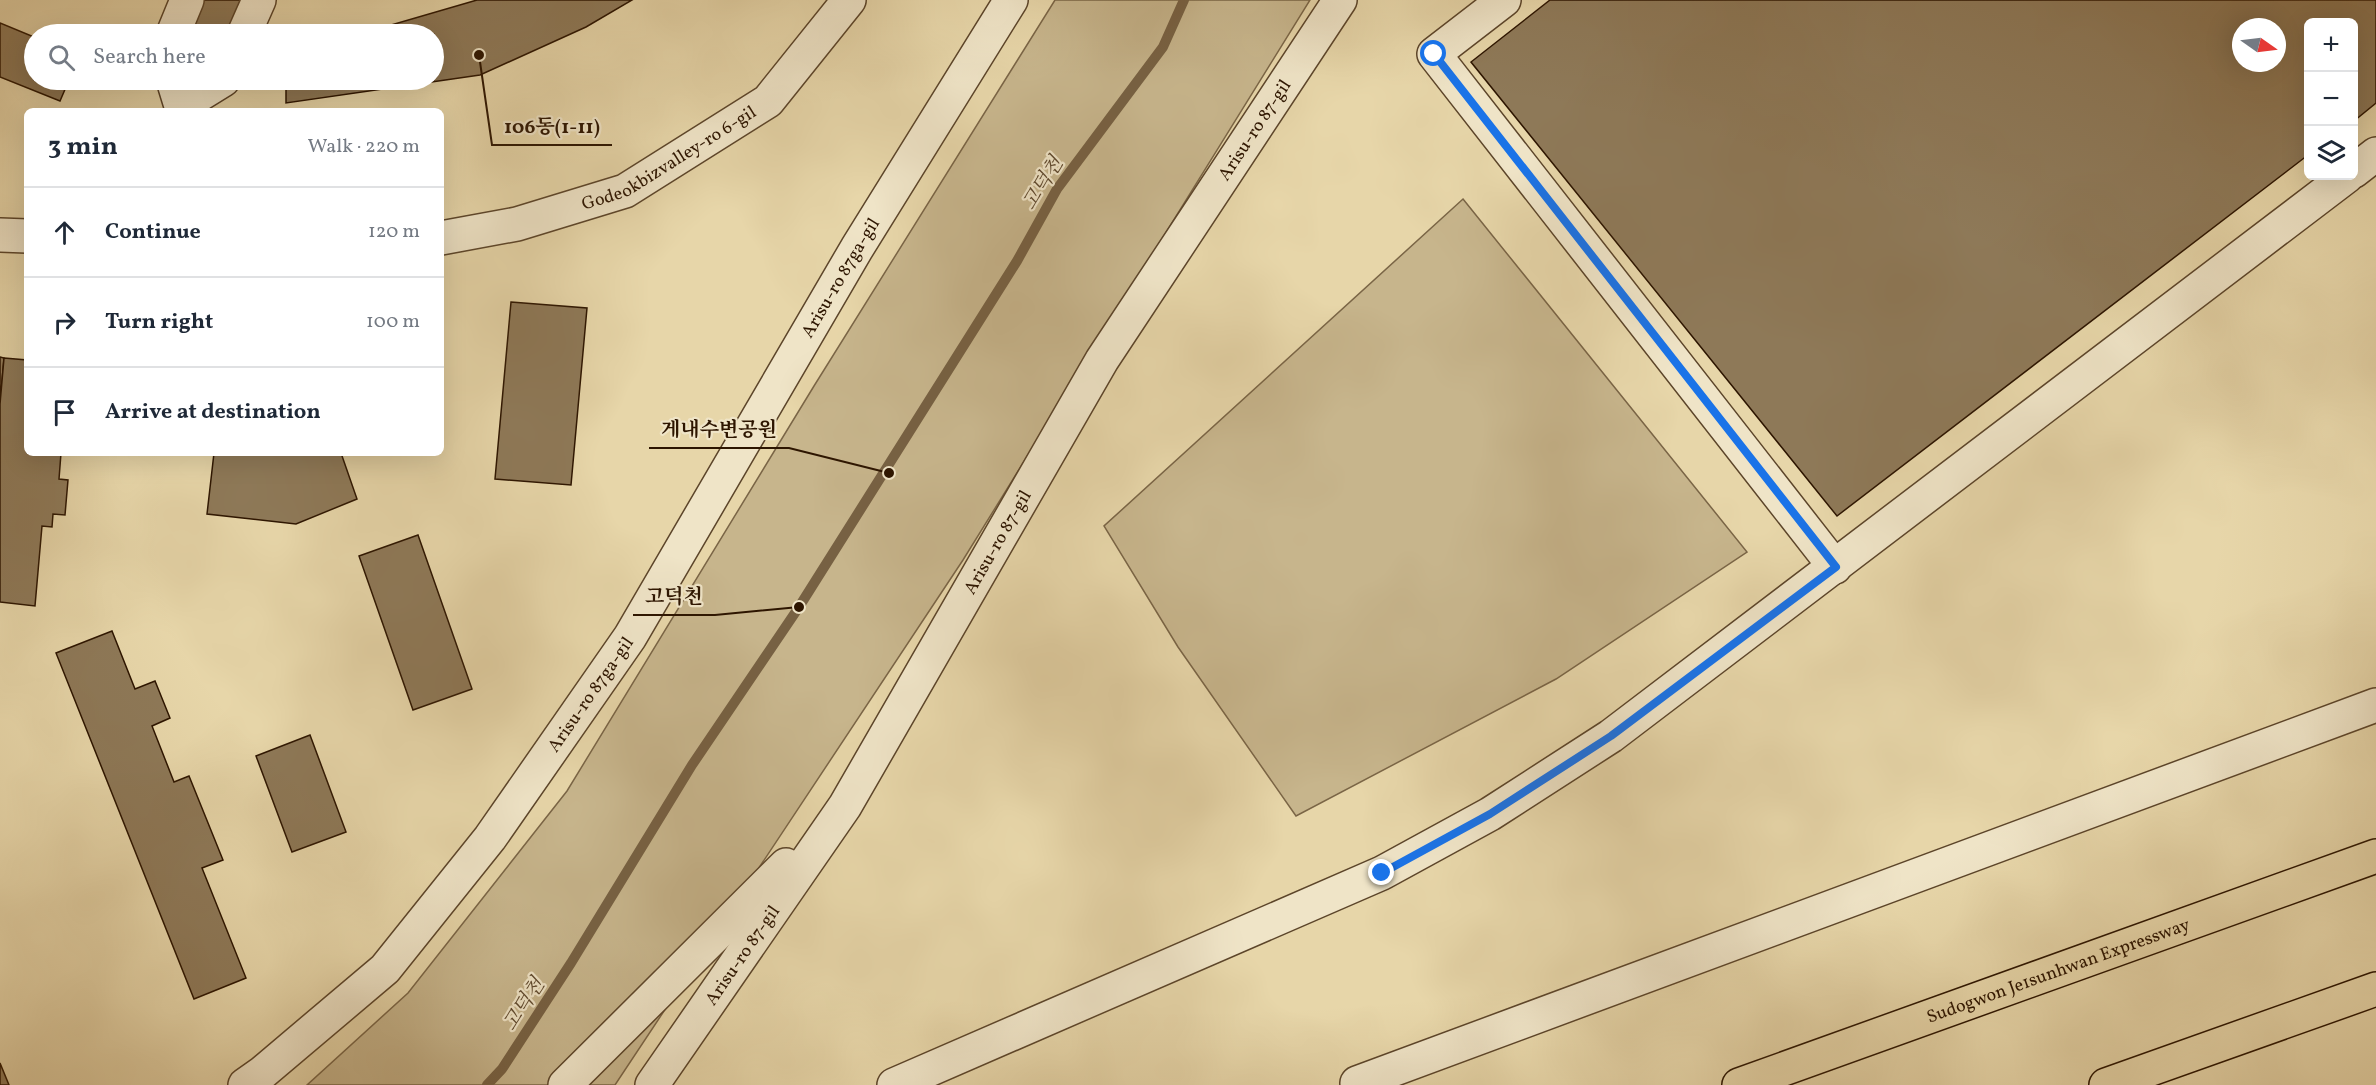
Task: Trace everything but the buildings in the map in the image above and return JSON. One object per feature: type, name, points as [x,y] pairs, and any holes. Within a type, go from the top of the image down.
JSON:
[{"type":"highway","name":"Sudogwon Je1sunhwan Expressway","points":[[1739,1085],[2376,855]]},
{"type":"highway","points":[[2106,1085],[2376,989]]},
{"type":"street","points":[[177,24],[187,0]]},
{"type":"street","points":[[248,24],[259,0]]},
{"type":"street","name":"Godeokbizvalley-ro 6-gil","points":[[444,237],[517,224],[625,191],[768,101],[849,0]]},
{"type":"street","name":"Arisu-ro 87ga-gil","points":[[245,1085],[385,969],[490,838],[630,637],[857,248],[1011,0]]},
{"type":"street","name":"Arisu-ro 87-gil","points":[[652,1085],[845,806],[1102,360],[1340,0]]},
{"type":"street","points":[[1504,0],[1434,54],[1836,567]]},
{"type":"street","points":[[176,90],[181,106],[207,90]]},
{"type":"street","points":[[2358,168],[2376,154]]},
{"type":"street","points":[[894,1085],[1382,873],[1490,814],[1611,736],[2343,180]]},
{"type":"street","points":[[0,235],[24,236]]},
{"type":"street","points":[[1357,1083],[2376,705]]},
{"type":"street","points":[[565,1085],[845,806]]},
{"type":"shaded area","points":[[1055,0],[1310,0],[963,560],[615,1085],[307,1085],[408,993],[567,791],[814,386]]},
{"type":"shaded area","points":[[1463,199],[1747,552],[1556,679],[1296,816],[1178,647],[1104,526]]},
{"type":"waterway","name":"고덕천","points":[[487,1085],[502,1069],[571,963],[692,765],[799,607],[1017,261],[1057,189],[1163,47],[1184,0]]},
{"type":"place","name":"106동(1-11)","points":[[479,55]]},
{"type":"place","name":"게내수변공원","points":[[889,473]]},
{"type":"place","name":"고덕천","points":[[799,607]]},
{"type":"route","points":[[1382,873],[1490,814],[1611,736],[1836,567],[1434,54]]}]
